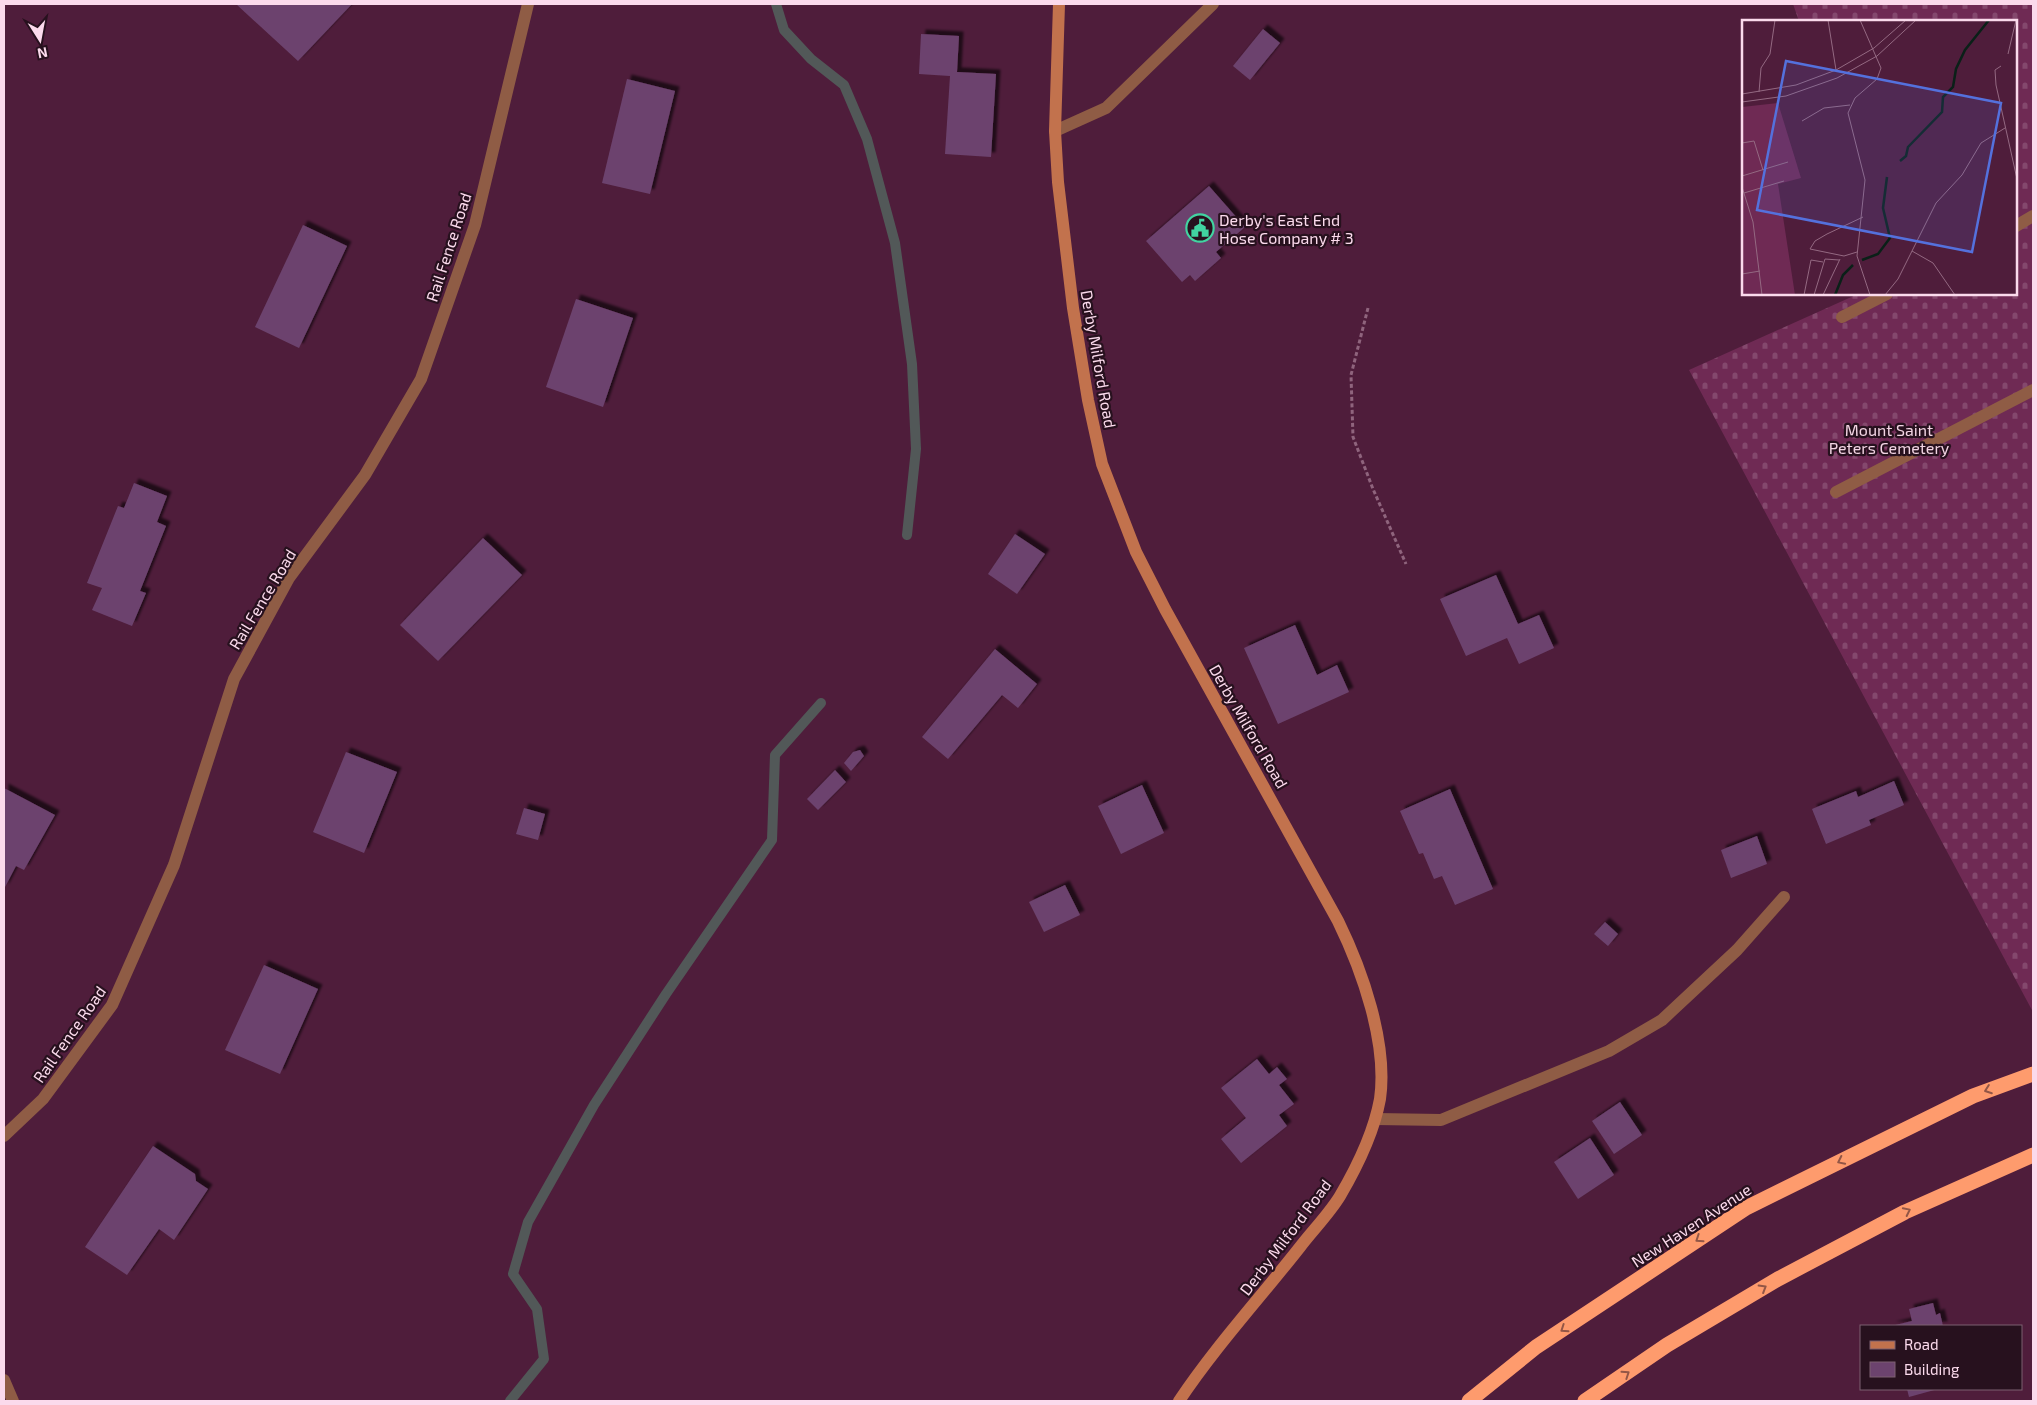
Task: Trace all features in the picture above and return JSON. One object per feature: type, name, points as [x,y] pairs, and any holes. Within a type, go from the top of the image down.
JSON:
[{"type":"highway","name":"New Haven Avenue","points":[[1468,1401],[1536,1347],[1746,1208],[1973,1096],[2033,1074]]},
{"type":"highway","points":[[1585,1401],[1668,1345],[1778,1279],[1905,1212],[2033,1155]]},
{"type":"main road","name":"Derby Milford Road","points":[[1059,4],[1055,132],[1058,182],[1073,308],[1088,400],[1102,464],[1136,552],[1165,609],[1338,920],[1352,950],[1371,1006],[1380,1048],[1380,1096],[1376,1118],[1361,1155],[1339,1197],[1206,1363],[1179,1401]]},
{"type":"street","name":"Rail Fence Road","points":[[4,1136],[43,1098],[112,1005],[174,865],[234,679],[289,578],[365,475],[422,379],[475,225],[528,4]]},
{"type":"street","points":[[1055,132],[1106,108],[1213,4]]},
{"type":"street","points":[[2017,225],[2033,216]]},
{"type":"street","points":[[1842,318],[1885,295]]},
{"type":"street","points":[[1836,492],[2033,390]]},
{"type":"street","points":[[1376,1118],[1441,1120],[1609,1051],[1662,1020],[1737,950],[1784,897]]},
{"type":"street","points":[[4,1380],[13,1401]]},
{"type":"path","points":[[1368,308],[1351,375],[1353,437],[1373,490],[1406,564]]},
{"type":"green space","name":"Mount Saint Peters Cemetery","points":[[1793,4],[2033,4],[2033,1012],[1689,370],[1856,295],[2017,295],[2017,20],[1799,20]]},
{"type":"building","points":[[236,4],[304,5],[352,4],[298,61]]},
{"type":"building","points":[[1263,29],[1280,43],[1250,80],[1233,66]]},
{"type":"building","points":[[921,34],[959,36],[957,72],[996,74],[991,157],[945,154],[950,76],[919,74]]},
{"type":"building","points":[[627,79],[675,91],[650,194],[602,183]]},
{"type":"building","points":[[1209,186],[1245,227],[1216,252],[1221,258],[1195,281],[1190,275],[1182,282],[1146,241]]},
{"type":"building","points":[[303,225],[347,246],[299,348],[255,327]]},
{"type":"building","points":[[576,299],[633,318],[603,407],[546,387]]},
{"type":"building","points":[[134,483],[167,496],[157,522],[166,526],[140,591],[146,593],[132,626],[92,610],[102,588],[87,583],[118,506],[124,508]]},
{"type":"building","points":[[1015,534],[1045,554],[1017,594],[988,574]]},
{"type":"building","points":[[483,538],[522,575],[438,661],[400,625]]},
{"type":"building","points":[[1496,575],[1518,624],[1539,615],[1554,648],[1519,664],[1507,638],[1466,656],[1440,599]]},
{"type":"building","points":[[1295,625],[1317,675],[1337,665],[1349,692],[1278,724],[1244,648]]},
{"type":"building","points":[[995,649],[1037,684],[1018,708],[1002,695],[948,759],[922,737]]},
{"type":"building","points":[[860,750],[864,756],[851,771],[844,763],[853,752]]},
{"type":"building","points":[[346,752],[397,772],[364,853],[313,832]]},
{"type":"building","points":[[835,770],[846,782],[818,810],[807,799]]},
{"type":"building","points":[[1894,781],[1904,805],[1869,820],[1871,825],[1826,844],[1812,809],[1856,791],[1858,797]]},
{"type":"building","points":[[1142,785],[1164,833],[1121,854],[1098,806]]},
{"type":"building","points":[[4,788],[55,815],[24,870],[16,866],[4,889]]},
{"type":"building","points":[[1450,789],[1493,889],[1455,905],[1442,876],[1434,879],[1423,853],[1419,854],[1400,811]]},
{"type":"building","points":[[524,808],[545,814],[538,840],[516,834]]},
{"type":"building","points":[[1757,836],[1767,864],[1731,878],[1721,850]]},
{"type":"building","points":[[1065,885],[1080,915],[1044,932],[1029,902]]},
{"type":"building","points":[[1605,922],[1618,934],[1608,946],[1594,934]]},
{"type":"building","points":[[264,965],[318,989],[280,1074],[225,1050]]},
{"type":"building","points":[[1257,1059],[1269,1074],[1277,1067],[1287,1079],[1279,1085],[1294,1104],[1279,1115],[1287,1126],[1241,1163],[1221,1139],[1246,1118],[1221,1088]]},
{"type":"building","points":[[1620,1102],[1642,1135],[1614,1154],[1592,1121]]},
{"type":"building","points":[[1590,1138],[1614,1175],[1578,1199],[1554,1162]]},
{"type":"building","points":[[153,1146],[195,1174],[196,1181],[208,1189],[174,1240],[159,1229],[127,1275],[85,1247]]},
{"type":"building","points":[[1933,1303],[1936,1315],[1940,1313],[1943,1325],[1895,1325],[1912,1321],[1909,1309]]},
{"type":"building","points":[[1907,1390],[1934,1390],[1909,1397]]},
{"type":"waterway","points":[[776,4],[784,30],[811,59],[844,85],[867,139],[895,243],[912,364],[916,449],[907,535]]},
{"type":"waterway","points":[[510,1401],[544,1359],[537,1309],[513,1274],[528,1222],[594,1105],[666,994],[772,840],[775,755],[821,703]]},
{"type":"place","name":"Derby's East End Hose Company # 3","points":[[1200,228]]}]
